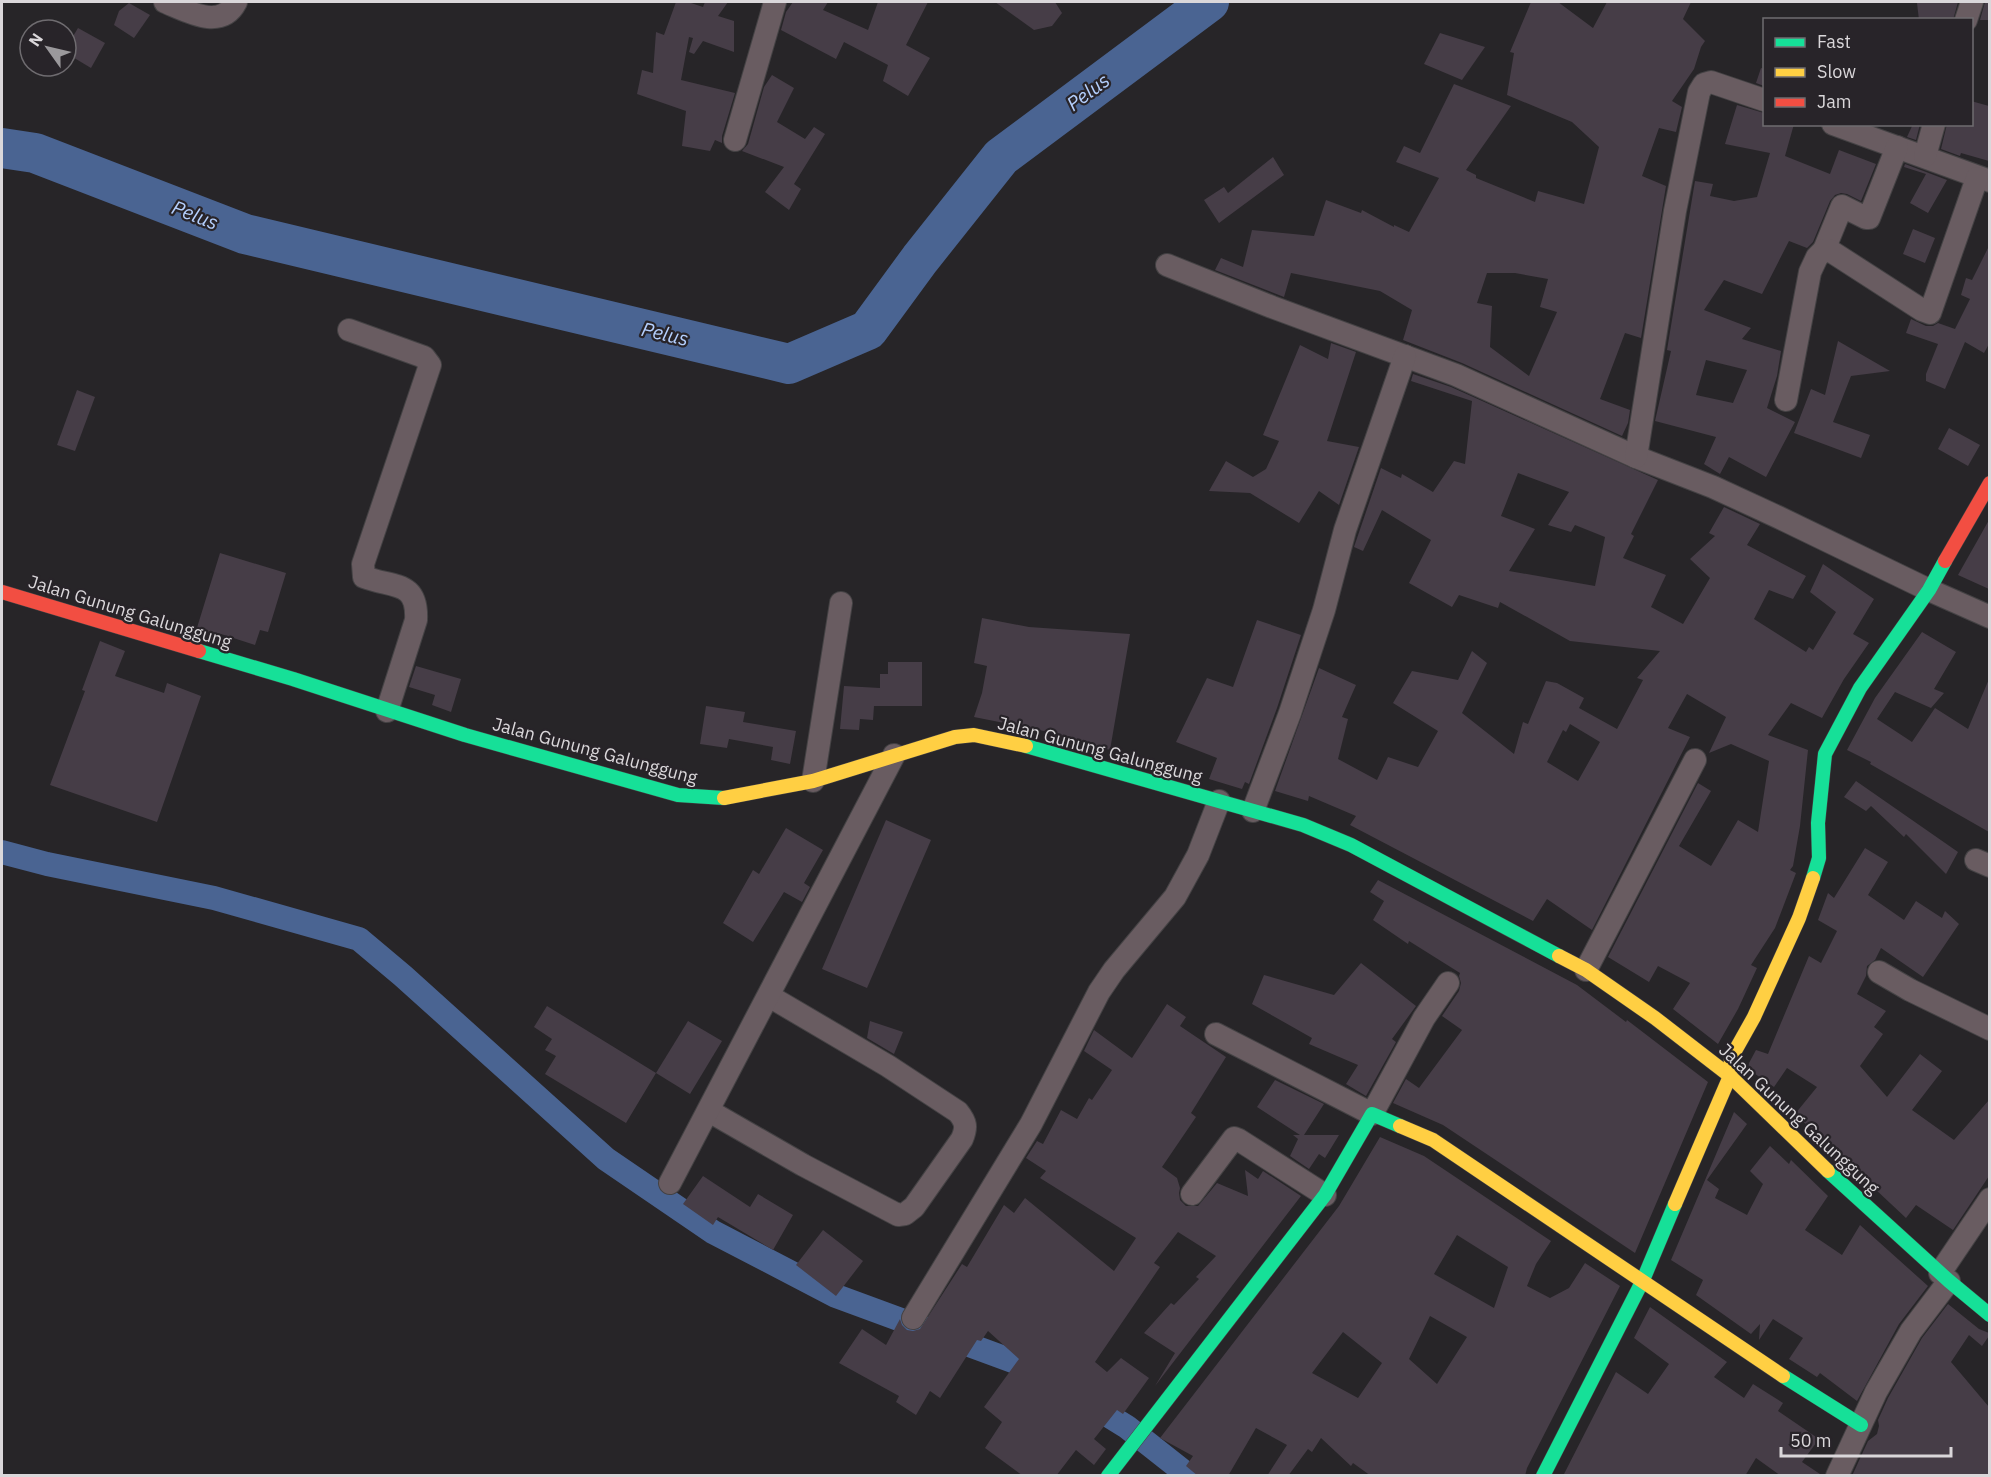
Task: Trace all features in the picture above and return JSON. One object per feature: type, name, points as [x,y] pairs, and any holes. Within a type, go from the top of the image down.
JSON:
[{"type":"street","points":[[165,2],[196,15],[218,17],[228,13],[236,2]]},
{"type":"street","points":[[735,140],[775,2]]},
{"type":"street","points":[[1967,18],[1972,2]]},
{"type":"street","points":[[1636,457],[1675,211],[1699,92],[1704,84],[1711,82],[1763,100]]},
{"type":"street","points":[[1824,249],[1846,260],[1930,313],[1983,180],[1925,156],[1839,126]]},
{"type":"street","points":[[1925,156],[1933,126]]},
{"type":"street","points":[[1786,400],[1810,272],[1817,256],[1824,249],[1842,206],[1869,218],[1897,147]]},
{"type":"street","points":[[1167,265],[1272,307],[1456,375],[1636,457],[1724,492],[1989,617]]},
{"type":"street","points":[[349,330],[424,357],[430,365],[363,564],[364,577],[402,587],[412,594],[416,608],[416,620],[387,711]]},
{"type":"street","points":[[1253,811],[1297,692],[1324,610],[1345,530],[1405,356]]},
{"type":"street","points":[[1543,1476],[1642,1280],[1730,1076],[1731,1058],[1754,1017],[1810,890],[1819,858],[1818,823],[1825,754],[1860,688],[1929,590],[1989,483]]},
{"type":"street","name":"Jalan Gunung Galunggung","points":[[2,592],[293,679],[387,711],[678,795],[719,799],[813,781],[955,737],[974,735],[1045,750],[1303,825],[1351,845],[1586,970],[1654,1018],[1730,1076],[1849,1191],[1989,1315]]},
{"type":"street","points":[[813,781],[841,603]]},
{"type":"street","points":[[670,1183],[894,755]]},
{"type":"street","points":[[1586,970],[1695,760]]},
{"type":"street","points":[[913,1318],[1031,1124],[1099,992],[1114,970],[1175,897],[1198,855],[1220,801]]},
{"type":"street","points":[[1879,972],[1989,1029]]},
{"type":"street","points":[[1108,1476],[1325,1195],[1424,1018],[1448,983]]},
{"type":"street","points":[[709,1110],[803,1165],[898,1215],[905,1214],[914,1207],[962,1140],[966,1129],[965,1120],[958,1112],[888,1066],[769,996]]},
{"type":"street","points":[[1216,1034],[1372,1114],[1433,1140],[1752,1357],[1861,1425]]},
{"type":"street","points":[[1192,1194],[1234,1138],[1325,1195]]},
{"type":"street","points":[[1837,1476],[1876,1392],[1989,1199]]},
{"type":"building","points":[[676,2],[688,2],[703,7],[705,2],[728,2],[718,16],[734,21],[734,52],[703,41],[694,54],[689,52],[693,38],[689,37],[681,80],[735,93],[722,143],[715,140],[710,151],[682,146],[686,111],[637,94],[642,70],[653,73],[656,32],[664,35]]},
{"type":"building","points":[[793,2],[828,2],[823,10],[868,30],[878,2],[928,2],[906,45],[930,58],[908,96],[883,81],[888,65],[844,42],[836,59],[781,30],[786,12]]},
{"type":"building","points":[[995,2],[1055,2],[1062,13],[1052,26],[1034,30]]},
{"type":"building","points":[[1531,2],[1558,2],[1593,28],[1607,2],[1691,2],[1683,19],[1705,41],[1694,69],[1672,101],[1682,107],[1676,132],[1659,128],[1642,176],[1666,186],[1641,338],[1625,333],[1600,399],[1630,410],[1628,423],[1622,436],[1462,363],[1403,340],[1412,310],[1380,291],[1291,273],[1284,297],[1215,270],[1221,258],[1243,267],[1252,230],[1314,236],[1326,200],[1361,213],[1362,210],[1394,227],[1394,225],[1409,232],[1439,178],[1396,162],[1404,146],[1420,153],[1454,84],[1511,106],[1466,170],[1476,175],[1476,178],[1535,202],[1538,191],[1584,204],[1599,147],[1572,122],[1507,95],[1514,53],[1510,52]],"holes":[[[1487,273],[1515,273],[1548,279],[1540,307],[1557,312],[1529,376],[1490,347],[1492,306],[1477,303]]]},
{"type":"building","points":[[1958,2],[1954,18],[1919,18],[1917,3]]},
{"type":"building","points":[[1985,2],[1989,2],[1989,20],[1980,20]]},
{"type":"building","points":[[129,3],[150,15],[134,38],[114,25],[119,11]]},
{"type":"building","points":[[78,28],[105,43],[91,68],[78,60]]},
{"type":"building","points":[[1440,33],[1485,47],[1462,80],[1424,64]]},
{"type":"building","points":[[1761,68],[1763,69],[1763,86],[1756,83]]},
{"type":"building","points":[[772,75],[794,88],[777,122],[805,139],[814,127],[825,134],[794,184],[801,189],[789,210],[765,192],[784,167],[742,151],[748,144],[764,87]]},
{"type":"building","points":[[1973,102],[1989,106],[1989,161],[1961,153],[1960,156],[1941,149],[1947,126],[1973,126]]},
{"type":"building","points":[[1737,105],[1763,113],[1763,126],[1793,126],[1785,156],[1830,174],[1839,150],[1876,164],[1861,201],[1847,194],[1835,195],[1830,201],[1813,242],[1807,248],[1789,241],[1762,294],[1724,280],[1704,310],[1751,328],[1742,339],[1781,351],[1777,376],[1767,408],[1795,422],[1766,477],[1729,457],[1720,474],[1704,464],[1716,437],[1655,421],[1671,351],[1667,350],[1695,181],[1713,184],[1710,196],[1734,201],[1757,197],[1770,153],[1725,144]],"holes":[[[1706,360],[1747,370],[1733,403],[1696,395]]]},
{"type":"building","points":[[1912,126],[1920,126],[1916,140],[1907,137]]},
{"type":"building","points":[[1273,157],[1284,175],[1219,223],[1204,200],[1224,187],[1228,193]]},
{"type":"building","points":[[1905,164],[1947,180],[1928,213],[1910,203],[1926,174],[1904,167]]},
{"type":"building","points":[[1913,229],[1935,238],[1925,263],[1903,254]]},
{"type":"building","points":[[1989,246],[1989,344],[1984,353],[1965,342],[1945,389],[1926,381],[1926,374],[1938,344],[1906,333],[1911,319],[1926,326],[1938,323],[1955,329],[1970,299],[1961,295],[1966,278],[1972,280]]},
{"type":"building","points":[[1838,341],[1890,371],[1851,376],[1833,422],[1870,435],[1861,458],[1794,433],[1811,389],[1825,395]]},
{"type":"building","points":[[1331,343],[1356,352],[1327,441],[1359,447],[1339,505],[1319,491],[1299,523],[1250,493],[1209,491],[1226,461],[1253,477],[1266,469],[1279,441],[1263,435],[1300,345],[1328,359]]},
{"type":"building","points":[[1413,374],[1451,387],[1658,480],[1631,534],[1634,536],[1623,558],[1666,575],[1651,607],[1683,624],[1710,578],[1690,559],[1715,536],[1709,533],[1724,507],[1760,524],[1747,545],[1806,576],[1793,599],[1769,590],[1754,619],[1806,652],[1809,647],[1813,650],[1836,612],[1810,592],[1823,564],[1874,599],[1853,634],[1869,643],[1844,679],[1822,718],[1791,703],[1768,735],[1808,750],[1800,826],[1793,866],[1790,870],[1796,873],[1775,928],[1751,965],[1757,968],[1738,1009],[1718,1044],[1673,1009],[1690,983],[1658,966],[1649,982],[1608,957],[1698,783],[1711,791],[1679,846],[1711,866],[1738,820],[1758,832],[1769,761],[1731,744],[1709,753],[1726,717],[1687,694],[1668,728],[1690,737],[1592,930],[1547,899],[1533,921],[1350,825],[1356,816],[1309,796],[1308,801],[1275,791],[1319,668],[1356,685],[1342,717],[1348,719],[1338,759],[1377,780],[1388,757],[1418,767],[1438,731],[1393,703],[1412,671],[1458,680],[1472,651],[1487,663],[1462,713],[1514,754],[1523,722],[1528,724],[1546,681],[1557,683],[1584,698],[1579,708],[1617,729],[1643,680],[1637,678],[1660,651],[1570,641],[1500,602],[1498,608],[1459,595],[1452,607],[1409,583],[1431,540],[1382,510],[1363,551],[1354,547],[1381,468],[1401,478],[1402,474],[1433,492],[1454,461],[1465,464],[1472,401],[1411,381]],"holes":[[[1518,473],[1569,492],[1548,525],[1571,532],[1575,525],[1605,537],[1595,586],[1509,571],[1535,529],[1501,516]],[[1570,724],[1600,742],[1578,781],[1547,762],[1563,730],[1566,732]]]},
{"type":"building","points":[[77,390],[95,397],[75,451],[57,445]]},
{"type":"building","points":[[1949,428],[1980,445],[1968,466],[1938,449]]},
{"type":"building","points":[[1989,520],[1989,589],[1958,575]]},
{"type":"building","points":[[220,553],[286,573],[268,632],[260,630],[255,645],[221,634],[219,638],[196,631]]},
{"type":"building","points":[[982,618],[1029,627],[1130,634],[1110,750],[1049,732],[974,717],[982,693],[987,666],[974,663]]},
{"type":"building","points":[[1257,620],[1301,635],[1249,784],[1245,782],[1242,789],[1209,779],[1217,758],[1176,742],[1207,678],[1233,687]]},
{"type":"building","points":[[1922,632],[1956,652],[1934,689],[1944,693],[1931,708],[1895,692],[1877,719],[1912,742],[1935,708],[1968,729],[1989,679],[1989,832],[1847,750],[1875,698]]},
{"type":"building","points":[[100,641],[125,651],[115,676],[164,693],[167,683],[201,696],[157,822],[50,785],[85,691],[82,690]]},
{"type":"building","points":[[888,662],[922,662],[922,706],[874,706],[873,720],[860,719],[859,730],[840,729],[844,686],[880,688],[880,674],[888,674]]},
{"type":"building","points":[[416,666],[461,679],[451,712],[432,705],[435,695],[409,687]]},
{"type":"building","points":[[706,706],[745,712],[743,722],[796,731],[790,764],[771,760],[773,747],[729,739],[727,748],[700,744]]},
{"type":"building","points":[[1856,781],[1958,852],[1946,874],[1906,834],[1904,837],[1871,806],[1866,811],[1844,797]]},
{"type":"building","points":[[886,820],[931,840],[867,988],[822,969]]},
{"type":"building","points":[[786,828],[823,850],[804,883],[810,887],[802,902],[784,892],[753,942],[723,923],[753,870],[759,874]]},
{"type":"building","points":[[1865,848],[1888,862],[1868,895],[1904,920],[1916,901],[1942,918],[1945,911],[1959,924],[1923,977],[1881,948],[1875,960],[1867,966],[1866,976],[1857,994],[1886,1011],[1874,1027],[1883,1034],[1860,1066],[1887,1097],[1920,1054],[1942,1071],[1912,1110],[1954,1140],[1989,1100],[1989,1176],[1953,1230],[1916,1205],[1906,1218],[1795,1114],[1817,1087],[1787,1068],[1774,1087],[1748,1069],[1756,1050],[1768,1054],[1809,956],[1821,963],[1837,931],[1818,920],[1828,893],[1834,898]]},
{"type":"building","points":[[1378,880],[1577,985],[1708,1082],[1635,1253],[1443,1125],[1393,1103],[1406,1079],[1419,1088],[1462,1030],[1442,1016],[1459,991],[1461,983],[1460,973],[1409,941],[1408,944],[1373,920],[1384,901],[1370,892]]},
{"type":"building","points":[[1361,963],[1416,1006],[1392,1039],[1396,1042],[1366,1096],[1346,1084],[1358,1065],[1309,1044],[1312,1038],[1252,1004],[1264,975],[1334,995]]},
{"type":"building","points":[[1167,1004],[1186,1017],[1180,1026],[1226,1057],[1191,1113],[1196,1117],[1162,1167],[1177,1178],[1180,1200],[1186,1206],[1198,1206],[1217,1183],[1248,1196],[1245,1170],[1258,1179],[1263,1171],[1301,1196],[1155,1386],[1175,1353],[1144,1333],[1171,1303],[1174,1305],[1199,1279],[1196,1277],[1216,1256],[1178,1232],[1154,1263],[1160,1267],[1095,1362],[1107,1372],[1121,1358],[1149,1378],[1123,1414],[1117,1410],[1094,1439],[1106,1449],[1094,1465],[1076,1450],[1056,1476],[1023,1476],[985,1448],[1002,1422],[984,1407],[1019,1359],[988,1331],[981,1341],[977,1340],[940,1398],[930,1391],[916,1415],[896,1402],[899,1396],[839,1363],[862,1329],[886,1345],[900,1319],[907,1330],[920,1329],[962,1264],[967,1267],[1004,1205],[1014,1213],[1025,1198],[1114,1271],[1136,1238],[1040,1178],[1046,1171],[1026,1158],[1037,1141],[1043,1144],[1061,1110],[1077,1119],[1089,1098],[1092,1100],[1112,1070],[1084,1051],[1094,1030],[1132,1058]]},
{"type":"building","points":[[547,1006],[656,1073],[626,1123],[545,1074],[556,1056],[545,1050],[552,1039],[534,1027]]},
{"type":"building","points":[[688,1021],[722,1041],[690,1094],[656,1073]]},
{"type":"building","points":[[870,1021],[903,1032],[894,1054],[867,1038]]},
{"type":"building","points":[[1275,1080],[1324,1104],[1304,1135],[1339,1135],[1325,1158],[1319,1154],[1309,1169],[1290,1156],[1298,1139],[1293,1135],[1300,1135],[1257,1107]]},
{"type":"building","points":[[1734,1112],[1747,1124],[1707,1180],[1719,1189],[1715,1198],[1747,1215],[1763,1184],[1750,1171],[1770,1146],[1789,1164],[1791,1160],[1828,1196],[1805,1230],[1842,1255],[1860,1225],[1928,1286],[1899,1324],[1857,1401],[1820,1373],[1817,1377],[1789,1359],[1803,1338],[1773,1319],[1759,1340],[1760,1324],[1751,1334],[1696,1295],[1703,1280],[1671,1260]]},
{"type":"building","points":[[1380,1137],[1424,1156],[1551,1241],[1536,1264],[1527,1286],[1550,1298],[1569,1288],[1585,1263],[1620,1286],[1525,1476],[1371,1476],[1353,1463],[1351,1466],[1321,1438],[1312,1452],[1308,1449],[1288,1476],[1267,1476],[1287,1445],[1256,1428],[1228,1476],[1198,1476],[1186,1466],[1193,1456],[1160,1438],[1339,1206]],"holes":[[[1457,1235],[1508,1267],[1494,1308],[1434,1274]],[[1430,1316],[1467,1337],[1437,1384],[1409,1359]],[[1343,1332],[1382,1363],[1358,1398],[1312,1373]]]},
{"type":"building","points":[[703,1176],[750,1207],[758,1194],[793,1215],[773,1250],[718,1217],[713,1225],[683,1204]]},
{"type":"building","points":[[823,1230],[863,1261],[836,1296],[796,1265]]},
{"type":"building","points":[[1948,1304],[1979,1329],[1989,1333],[1982,1346],[1969,1335],[1951,1362],[1989,1407],[1989,1476],[1852,1476],[1868,1441],[1877,1434],[1878,1420],[1888,1398],[1922,1338]]},
{"type":"building","points":[[1650,1307],[1727,1362],[1714,1377],[1744,1398],[1753,1384],[1783,1403],[1778,1411],[1819,1439],[1802,1462],[1823,1476],[1781,1476],[1756,1458],[1745,1476],[1563,1476],[1616,1372],[1648,1394],[1669,1364],[1634,1338]]},
{"type":"waterway","name":"Pelus","points":[[2,148],[35,153],[245,234],[789,364],[868,330],[920,259],[1001,157],[1209,2]]},
{"type":"waterway","points":[[2,852],[47,864],[214,898],[359,939],[606,1159],[713,1232],[836,1296],[1029,1367],[1045,1377]]},
{"type":"waterway","points":[[1085,1401],[1127,1427],[1189,1476]]},
{"type":"traffic: fast","points":[[1813,878],[1819,858],[1818,823],[1825,754],[1860,688],[1929,590],[1945,561]]},
{"type":"traffic: fast","points":[[199,651],[465,735],[678,795],[724,798]]},
{"type":"traffic: fast","points":[[1026,746],[1303,825],[1351,845],[1559,956]]},
{"type":"traffic: fast","points":[[1108,1476],[1325,1195],[1372,1114],[1400,1126]]},
{"type":"traffic: fast","points":[[1828,1171],[1949,1281],[1990,1315]]},
{"type":"traffic: fast","points":[[1543,1476],[1643,1280],[1675,1204]]},
{"type":"traffic: fast","points":[[1783,1376],[1861,1425]]},
{"type":"traffic: slow","points":[[724,798],[813,781],[955,737],[974,735],[1026,746]]},
{"type":"traffic: slow","points":[[1675,1204],[1730,1076],[1731,1058],[1754,1017],[1799,918],[1813,878]]},
{"type":"traffic: slow","points":[[1559,956],[1586,970],[1655,1018],[1730,1076],[1828,1171]]},
{"type":"traffic: slow","points":[[1400,1126],[1433,1140],[1783,1376]]},
{"type":"traffic: jam","points":[[1945,561],[1990,483]]},
{"type":"traffic: jam","points":[[2,592],[199,651]]}]
